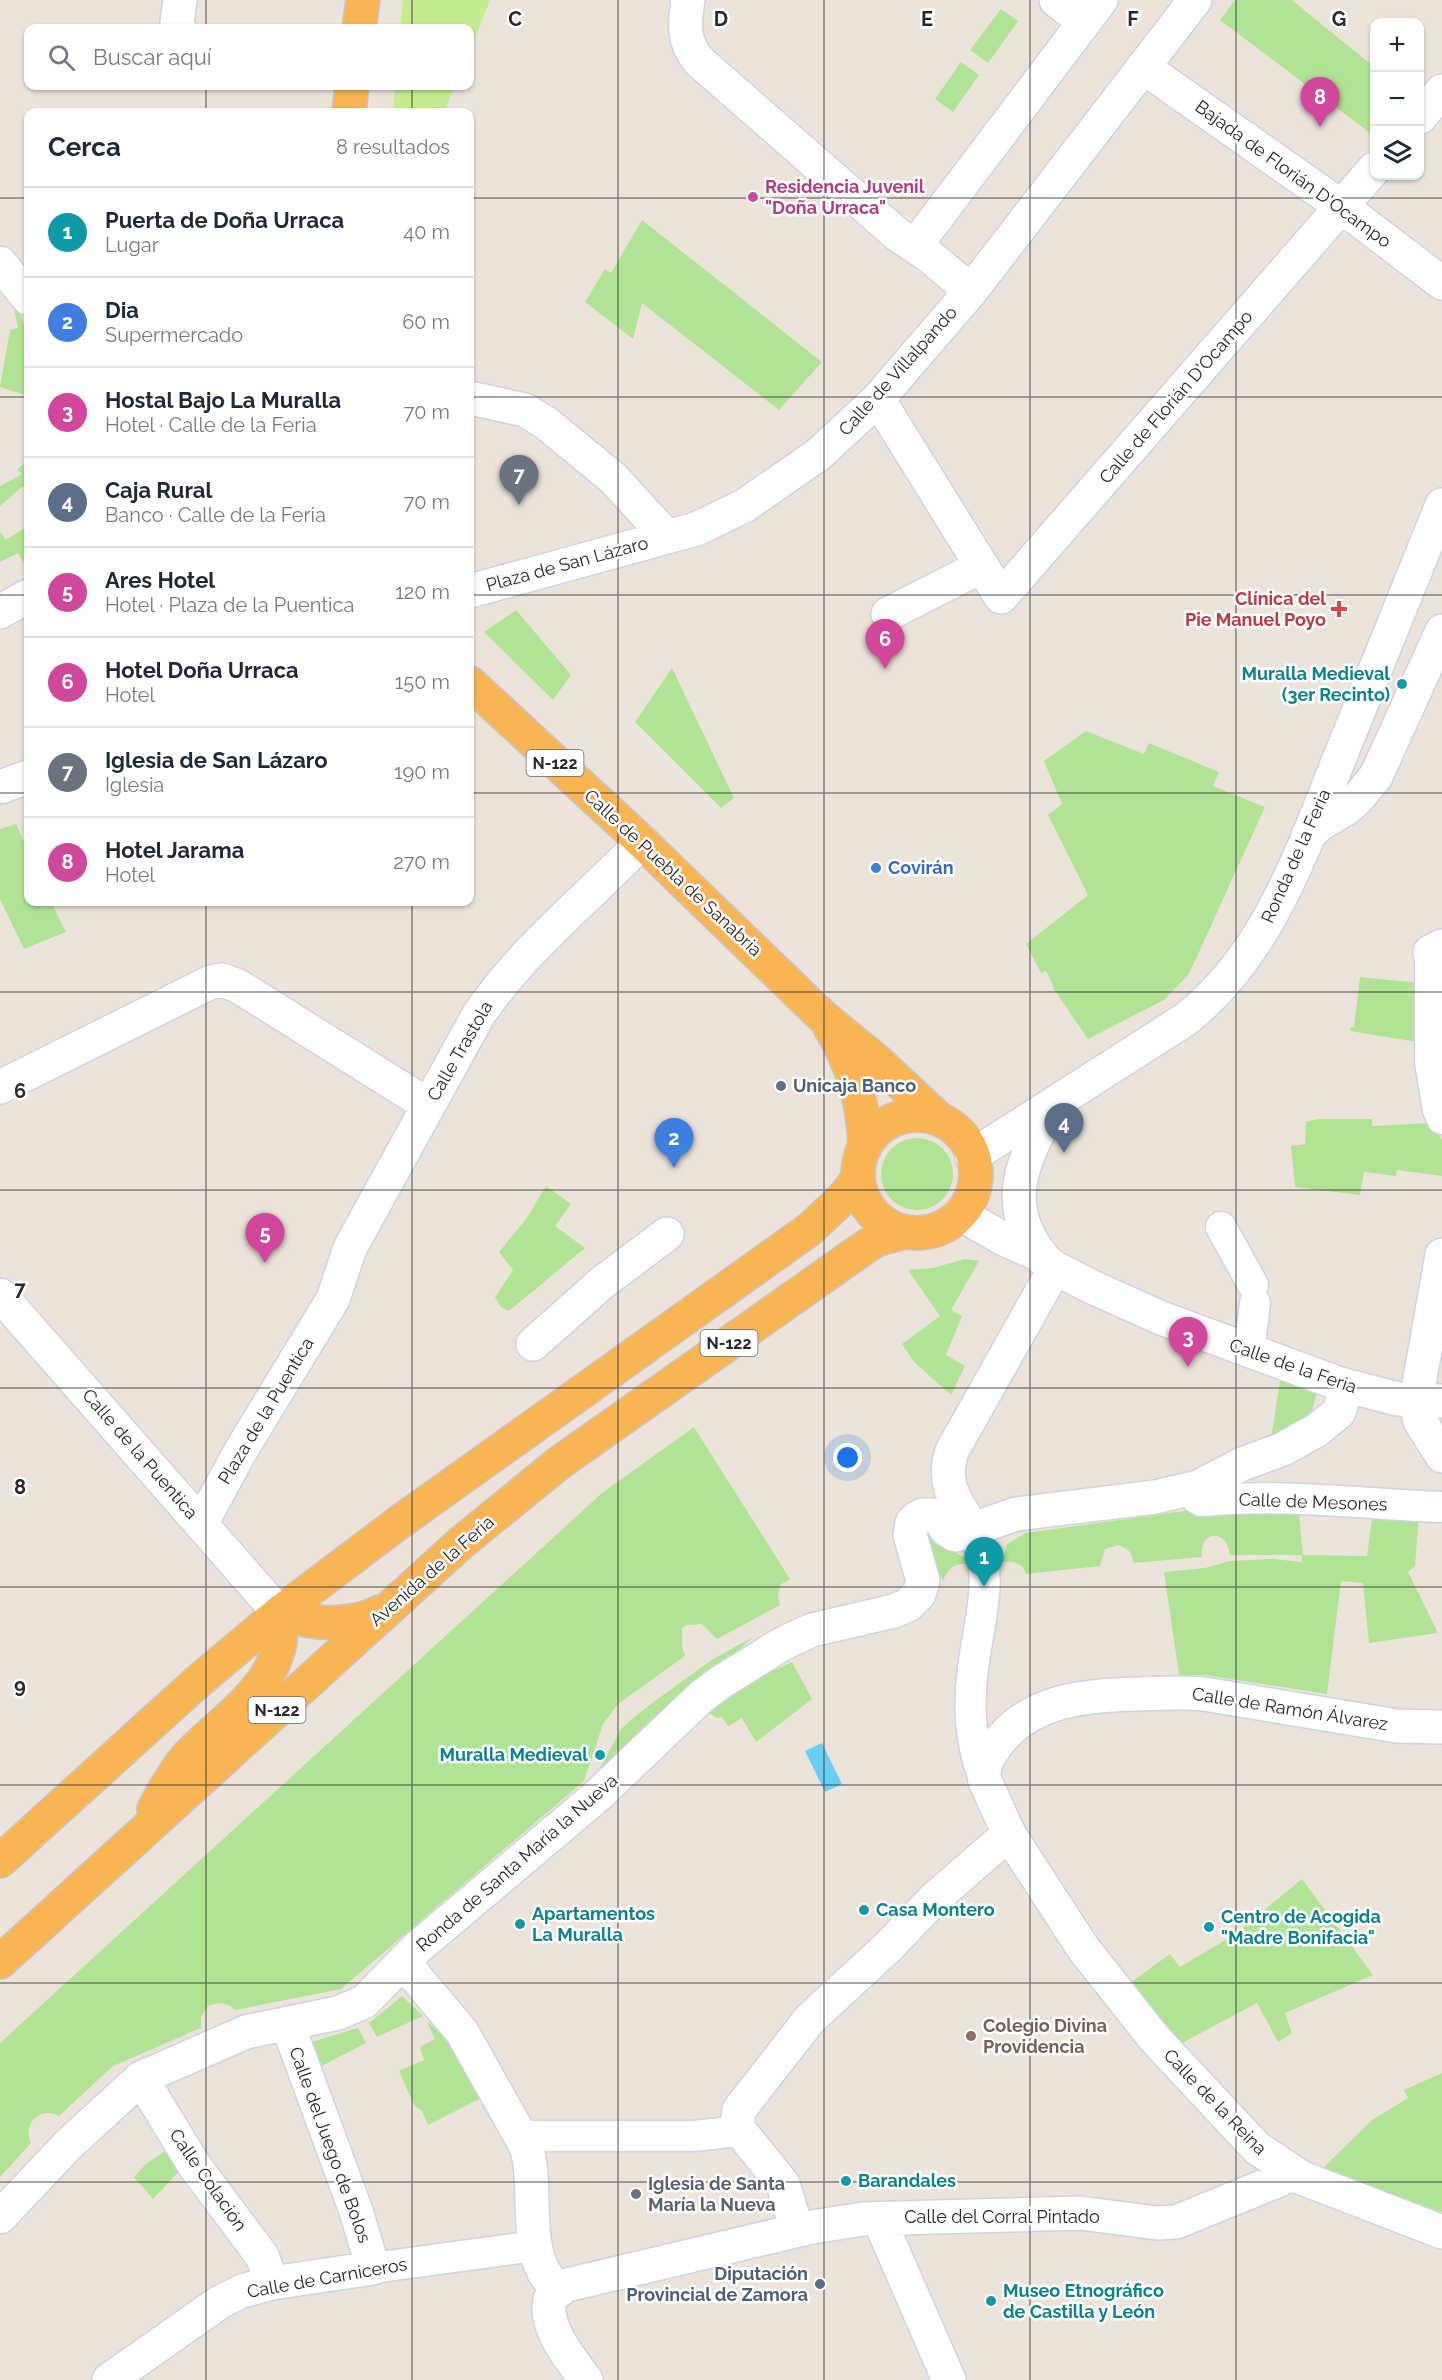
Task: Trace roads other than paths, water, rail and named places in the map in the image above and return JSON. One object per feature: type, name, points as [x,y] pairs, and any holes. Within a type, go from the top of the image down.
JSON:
[{"type":"highway","points":[[360,24],[363,0]]},
{"type":"highway","points":[[349,108],[352,90]]},
{"type":"highway","name":"Calle de Puebla de Sanabria","points":[[474,687],[642,842],[822,1016],[877,1061],[940,1120]]},
{"type":"highway","name":"Calle de Puebla de Sanabria","points":[[822,1016],[840,1046],[852,1076],[859,1102],[865,1147]]},
{"type":"highway","points":[[865,1147],[880,1130],[895,1121],[912,1116],[940,1120]]},
{"type":"highway","name":"N-122","points":[[904,1232],[933,1231],[944,1227],[960,1214],[974,1188],[975,1171],[972,1156],[961,1135],[940,1120]]},
{"type":"highway","name":"N-122","points":[[0,1861],[194,1685],[279,1613],[401,1521],[810,1229],[838,1204],[858,1179],[859,1161],[865,1147]]},
{"type":"highway","points":[[858,1179],[865,1201],[877,1217],[893,1229],[904,1232]]},
{"type":"highway","name":"Avenida de la Feria","points":[[0,1962],[462,1542],[559,1463],[861,1250],[876,1240],[904,1232]]},
{"type":"highway","points":[[132,1843],[186,1758],[250,1699],[267,1676],[279,1643],[281,1622],[279,1613],[319,1623],[334,1624],[375,1614],[396,1602]]},
{"type":"street","points":[[178,24],[180,0]]},
{"type":"street","name":"Calle de Villalpando","points":[[688,0],[685,18],[686,37],[688,46],[699,61],[898,235],[971,291]]},
{"type":"street","points":[[915,246],[1093,11],[1056,0]]},
{"type":"street","name":"Calle de Villalpando","points":[[667,537],[721,518],[767,492],[819,454],[878,399],[971,291],[1195,0]]},
{"type":"street","name":"Bajada de Florián D'Ocampo","points":[[1143,67],[1342,207],[1442,283]]},
{"type":"street","points":[[1424,111],[1442,91]]},
{"type":"street","name":"Calle de Florián D'Ocampo","points":[[878,399],[1001,597],[1370,174]]},
{"type":"street","points":[[0,263],[24,293]]},
{"type":"street","name":"Plaza de San Lázaro","points":[[474,399],[525,410],[546,423],[613,478],[667,537],[474,590]]},
{"type":"street","name":"Ronda de la Feria","points":[[972,1156],[1052,1107],[1186,1019],[1217,992],[1248,955],[1282,894],[1308,835],[1442,505]]},
{"type":"street","points":[[888,614],[982,566]]},
{"type":"street","points":[[0,612],[24,598]]},
{"type":"street","points":[[1308,835],[1320,824],[1347,808],[1376,776],[1442,631]]},
{"type":"street","points":[[0,787],[24,778]]},
{"type":"street","name":"Calle Trastola","points":[[333,1299],[350,1248],[470,1030],[504,980],[642,842]]},
{"type":"street","points":[[1436,949],[1430,1062],[1438,1110],[1442,1119]]},
{"type":"street","points":[[0,1087],[211,982],[222,980],[238,986],[428,1105]]},
{"type":"street","name":"Calle de la Feria","points":[[1050,1264],[1025,1232],[1019,1212],[1018,1190],[1029,1150],[1052,1107]]},
{"type":"street","name":"Calle de la Feria","points":[[960,1214],[1089,1286],[1151,1314],[1249,1352],[1347,1386],[1378,1395],[1429,1401]]},
{"type":"street","points":[[1221,1227],[1254,1294],[1249,1352]]},
{"type":"street","points":[[533,1344],[603,1282],[667,1234]]},
{"type":"street","points":[[1442,1255],[1429,1401],[1420,1421],[1442,1456]]},
{"type":"street","points":[[985,1781],[970,1732],[973,1669],[985,1599],[986,1581],[983,1555],[973,1529],[953,1496],[947,1474],[948,1462],[1050,1264]]},
{"type":"street","name":"Calle de la Puentica","points":[[0,1295],[11,1329],[201,1524],[279,1613]]},
{"type":"street","name":"Plaza de la Puentica","points":[[201,1524],[240,1452],[333,1299]]},
{"type":"street","points":[[973,1529],[1005,1516],[1026,1512],[1155,1497],[1189,1490],[1242,1464],[1282,1449],[1317,1430],[1339,1412],[1347,1386]]},
{"type":"street","name":"Calle de Mesones","points":[[1189,1490],[1202,1501],[1297,1498],[1442,1507]]},
{"type":"street","name":"Ronda de Santa María la Nueva","points":[[0,2217],[68,2145],[141,2078],[233,2036],[351,2009],[373,1994],[403,1962],[597,1796],[710,1689],[795,1637],[827,1625],[894,1611],[914,1600],[922,1588],[923,1581],[910,1535],[912,1523],[917,1518],[923,1515],[934,1515],[951,1534],[961,1534],[973,1529]]},
{"type":"street","name":"Calle de Ramón Álvarez","points":[[985,1781],[984,1768],[989,1755],[1004,1734],[1018,1722],[1044,1708],[1083,1697],[1204,1694],[1397,1726],[1442,1727]]},
{"type":"street","name":"Calle de la Reina","points":[[985,1781],[1009,1834],[1083,1948],[1158,2043],[1257,2148],[1294,2174],[1442,2232]]},
{"type":"street","points":[[521,2136],[694,2136],[741,2118],[810,2019],[935,1898],[1009,1834]]},
{"type":"street","points":[[403,1962],[462,2032],[521,2136],[531,2165],[536,2246],[545,2274],[558,2289],[552,2295],[549,2303],[552,2326],[585,2380]]},
{"type":"street","name":"Calle del Juego de Bolos","points":[[286,2023],[356,2211],[373,2268]]},
{"type":"street","name":"Calle Colación","points":[[141,2078],[194,2165],[262,2256],[272,2283]]},
{"type":"street","points":[[741,2118],[783,2184],[797,2230]]},
{"type":"street","name":"Calle del Corral Pintado","points":[[558,2289],[829,2223],[879,2219],[1080,2214],[1157,2223],[1176,2222],[1294,2174]]},
{"type":"street","points":[[879,2219],[949,2380]]},
{"type":"street","name":"Calle de Carniceros","points":[[109,2380],[220,2302],[242,2291],[272,2283],[536,2246]]},
{"type":"water","points":[[822,1743],[842,1784],[825,1792],[805,1751]]},
{"type":"place","name":"Hotel Jarama","points":[[1320,127]]},
{"type":"place","name":"Residencia Juvenil \"Doña Urraca\"","points":[[753,197]]},
{"type":"place","name":"Iglesia de San Lázaro","points":[[519,505]]},
{"type":"place","name":"Clínica del Pie Manuel Poyo","points":[[1339,609]]},
{"type":"place","name":"Hotel Doña Urraca","points":[[885,669]]},
{"type":"place","name":"Muralla Medieval (3er Recinto)","points":[[1402,684]]},
{"type":"place","name":"Covirán","points":[[876,868]]},
{"type":"place","name":"Unicaja Banco","points":[[781,1086]]},
{"type":"place","name":"Caja Rural","points":[[1064,1153]]},
{"type":"place","name":"Dia","points":[[674,1168]]},
{"type":"place","name":"Ares Hotel","points":[[265,1263]]},
{"type":"place","name":"Hostal Bajo La Muralla","points":[[1188,1367]]},
{"type":"place","name":"Puerta de Doña Urraca","points":[[984,1587]]},
{"type":"place","name":"Muralla Medieval","points":[[600,1755]]},
{"type":"place","name":"Casa Montero","points":[[864,1910]]},
{"type":"place","name":"Apartamentos La Muralla","points":[[520,1924]]},
{"type":"place","name":"Centro de Acogida \"Madre Bonifacia\"","points":[[1209,1927]]},
{"type":"place","name":"Colegio Divina Providencia","points":[[971,2036]]},
{"type":"place","name":"Barandales","points":[[846,2181]]},
{"type":"place","name":"Iglesia de Santa María la Nueva","points":[[636,2194]]},
{"type":"place","name":"Diputación Provincial de Zamora","points":[[820,2284]]},
{"type":"place","name":"Museo Etnográfico de Castilla y León","points":[[991,2301]]}]
